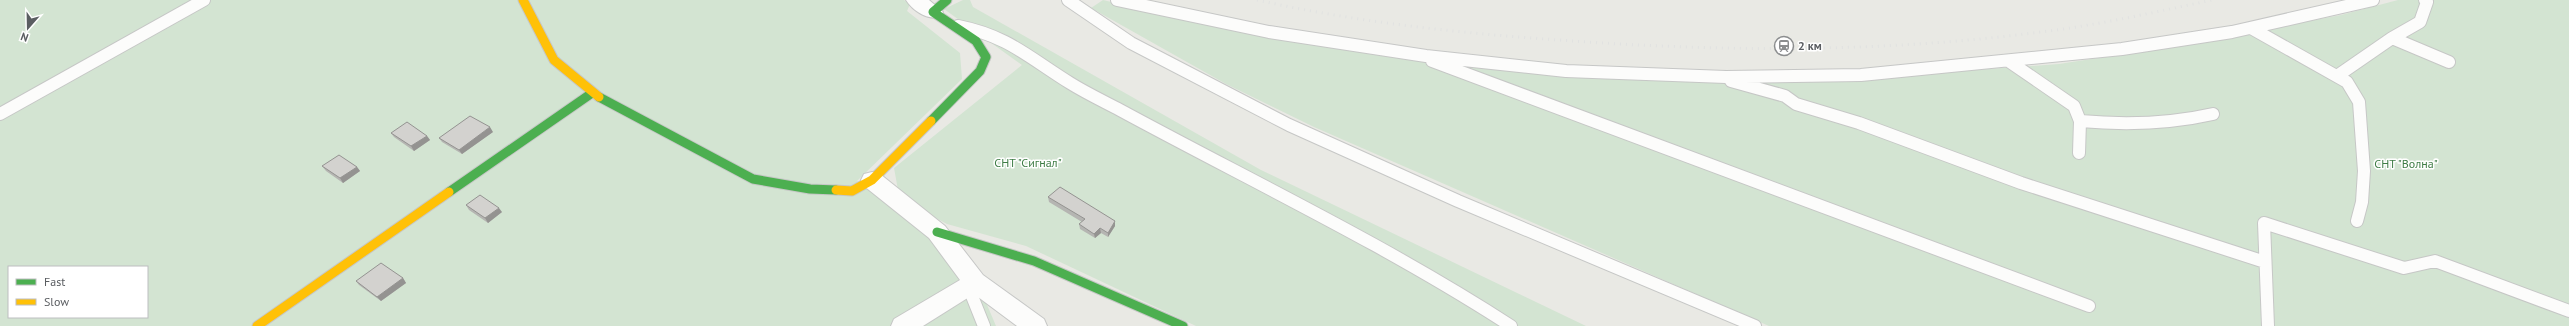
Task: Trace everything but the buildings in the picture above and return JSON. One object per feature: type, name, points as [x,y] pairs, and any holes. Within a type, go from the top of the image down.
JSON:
[{"type":"street","points":[[523,0],[554,60],[592,93],[640,117],[753,179],[810,190],[852,192],[872,180],[980,71],[986,57],[976,41],[952,25],[940,6],[916,0]]},
{"type":"street","points":[[257,326],[592,93]]},
{"type":"street","points":[[872,180],[937,232],[975,282],[1035,326]]},
{"type":"street","points":[[937,232],[1034,261],[1183,326]]},
{"type":"street","points":[[903,326],[975,282]]},
{"type":"lane","points":[[0,114],[204,0]]},
{"type":"lane","points":[[1068,0],[1132,43],[1288,125],[1458,201],[1755,326]]},
{"type":"lane","points":[[1117,0],[1268,32],[1415,55],[1566,71],[1714,77],[1861,76],[2010,62],[2122,49],[2251,28],[2374,0]]},
{"type":"lane","points":[[2337,76],[2392,38],[2420,22],[2427,2],[2425,0]]},
{"type":"lane","points":[[952,25],[978,30],[1013,44],[1070,83],[1249,180],[1357,234],[1457,291],[1510,326]]},
{"type":"lane","points":[[2251,28],[2347,82],[2359,102],[2364,171],[2357,221]]},
{"type":"lane","points":[[2392,38],[2449,62]]},
{"type":"lane","points":[[1415,55],[1847,215],[2017,281],[2089,306]]},
{"type":"lane","points":[[2010,62],[2074,106],[2080,121],[2079,153]]},
{"type":"lane","points":[[1714,77],[1785,96],[1796,104],[1859,123],[2021,183],[2265,262]]},
{"type":"lane","points":[[2080,121],[2121,125],[2186,120],[2213,114]]},
{"type":"lane","points":[[2268,326],[2264,223],[2404,268],[2436,261],[2569,311]]},
{"type":"lane","points":[[975,282],[972,296],[984,326]]},
{"type":"green space","points":[[0,0],[904,0],[910,4],[907,11],[960,53],[962,79],[857,181],[927,231],[982,293],[996,326],[0,326]]},
{"type":"green space","name":"СНТ \"Сигнал\"","points":[[963,0],[970,0],[973,7],[1261,170],[1586,326],[1196,326],[1026,246],[947,224],[930,215],[898,190],[894,168],[1022,65],[944,9]]},
{"type":"green space","name":"СНТ \"Волна\"","points":[[1103,0],[1206,25],[1348,49],[1696,81],[1801,82],[2059,64],[2194,43],[2341,15],[2398,0],[2569,0],[2569,326],[1769,326],[1314,127],[1226,84],[1091,8]]},
{"type":"railway","points":[[1257,0],[1332,15],[1407,26],[1483,34],[1619,44],[1740,48],[1860,47],[1981,39],[2106,22],[2212,0]]},
{"type":"traffic: fast","points":[[931,121],[980,71],[986,57],[976,41],[933,12],[947,0]]},
{"type":"traffic: fast","points":[[449,192],[592,93]]},
{"type":"traffic: fast","points":[[599,97],[753,179],[810,189],[836,190]]},
{"type":"traffic: fast","points":[[937,232],[1034,261],[1183,326]]},
{"type":"traffic: slow","points":[[523,0],[554,60],[599,97]]},
{"type":"traffic: slow","points":[[836,190],[852,191],[872,180],[931,121]]},
{"type":"traffic: slow","points":[[257,326],[449,192]]},
{"type":"place","name":"2 км","points":[[1784,46]]}]
